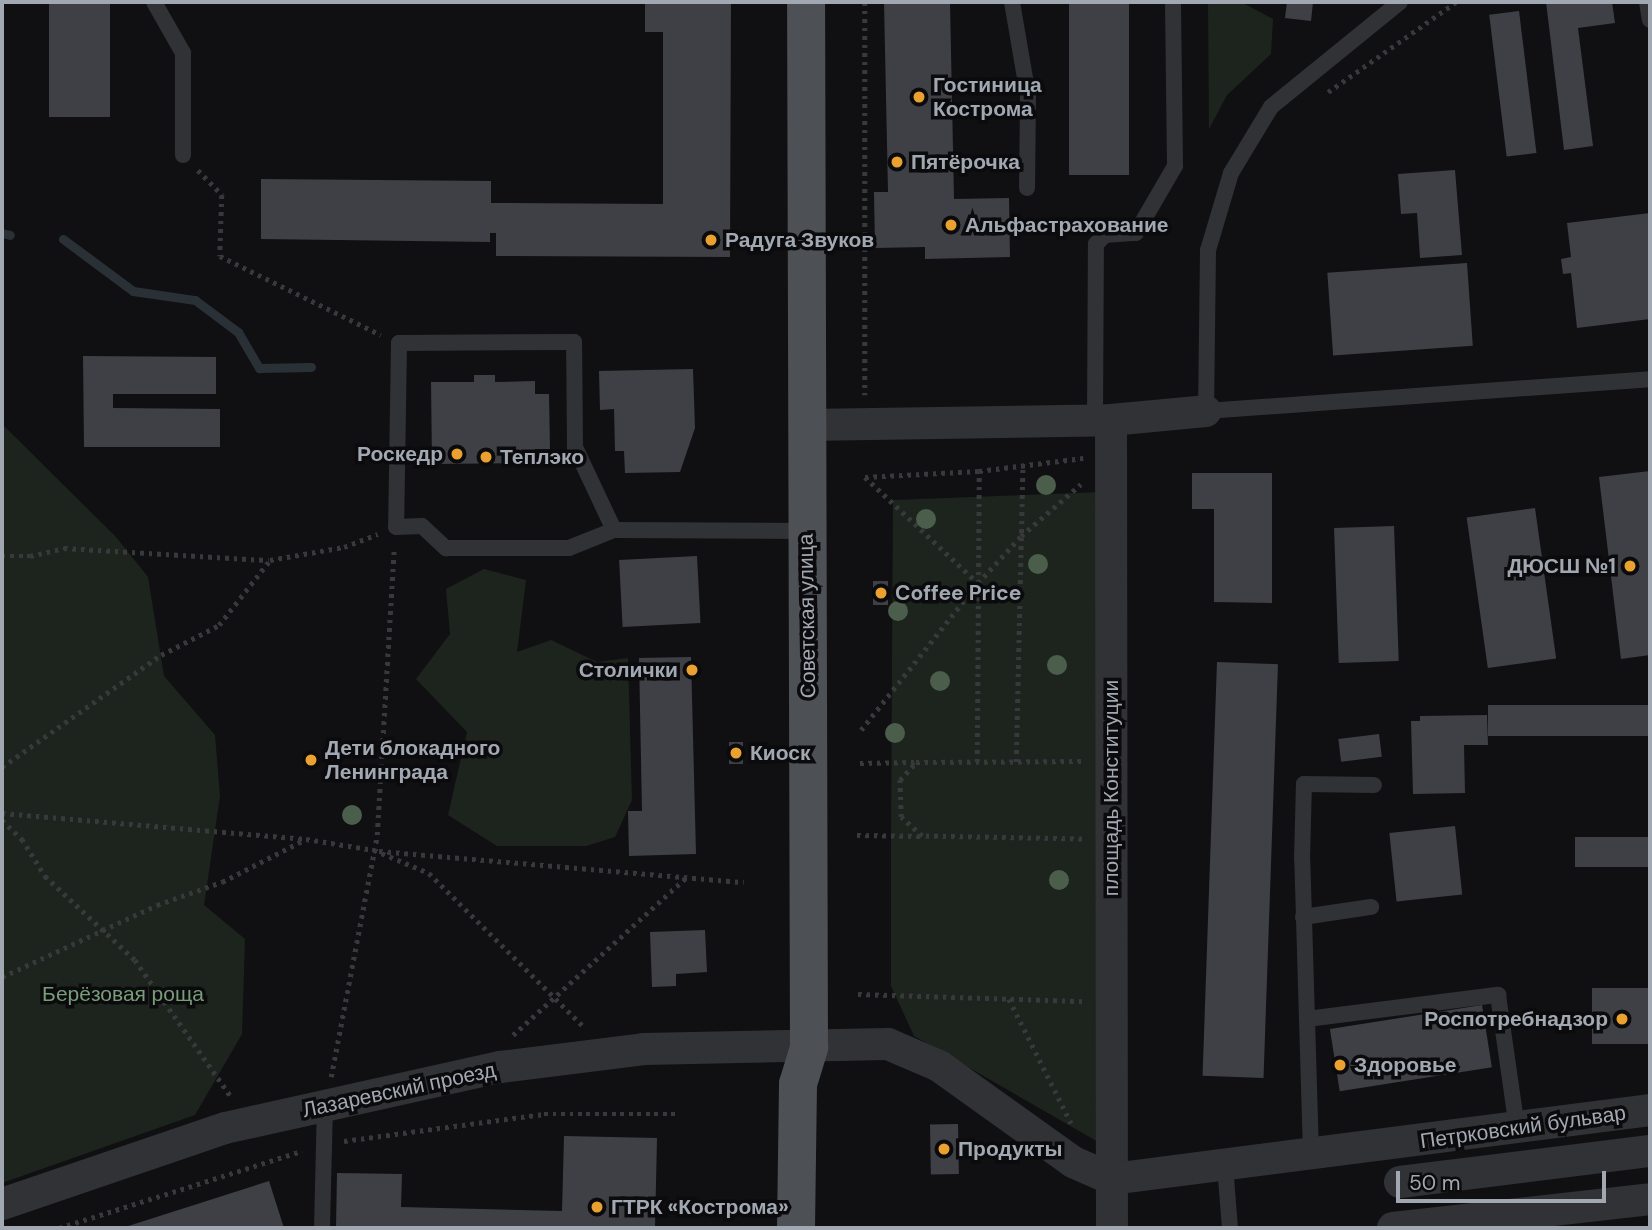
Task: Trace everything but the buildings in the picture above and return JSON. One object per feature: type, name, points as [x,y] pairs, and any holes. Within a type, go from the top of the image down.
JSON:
[{"type":"main road","name":"Советская улица","points":[[796,1228],[798,1084],[809,1047],[805,530],[806,2]]},
{"type":"street","points":[[807,425],[1103,420],[1206,411]]},
{"type":"street","name":"площадь Конституции","points":[[1103,420],[1094,757],[1111,840],[1112,1221]]},
{"type":"street","name":"Лазаревский проезд","points":[[2,1204],[225,1128],[500,1067],[611,1054],[888,1044],[939,1066],[1075,1148]]},
{"type":"street","name":"Петрковский бульвар","points":[[1112,1167],[1225,1165],[1650,1110]]},
{"type":"street","points":[[1075,1148],[1112,1167]]},
{"type":"street","points":[[1075,1148],[1112,1221]]},
{"type":"street","points":[[1400,1182],[1650,1151]]},
{"type":"street","points":[[1393,1228],[1575,1218],[1650,1199]]},
{"type":"lane","points":[[155,2],[183,53],[183,155]]},
{"type":"lane","points":[[1012,2],[1027,96],[1027,188]]},
{"type":"lane","points":[[1103,420],[1096,244],[1105,235],[1136,233],[1175,166],[1173,2]]},
{"type":"lane","points":[[1400,2],[1271,107],[1231,173],[1208,250],[1206,411],[1650,379]]},
{"type":"lane","points":[[1647,2],[1650,20]]},
{"type":"lane","points":[[614,530],[575,447],[574,342],[399,343],[396,527],[422,526],[446,548],[569,548],[614,530],[805,530]]},
{"type":"lane","points":[[1311,1154],[1303,916],[1304,784],[1374,785]]},
{"type":"lane","points":[[1303,916],[1371,907]]},
{"type":"lane","points":[[1307,1019],[1498,995],[1517,1128]]},
{"type":"lane","points":[[322,1228],[325,1105]]},
{"type":"lane","points":[[1225,1165],[1230,1228]]},
{"type":"path","points":[[865,2],[865,424]]},
{"type":"path","points":[[1321,97],[1456,2]]},
{"type":"path","points":[[183,155],[222,195],[220,256],[399,343]]},
{"type":"path","points":[[978,583],[864,477],[979,471],[1090,457],[1090,467]]},
{"type":"path","points":[[1016,762],[1023,464]]},
{"type":"path","points":[[976,762],[979,471]]},
{"type":"path","points":[[861,730],[978,583],[1021,536],[1090,476],[1090,490]]},
{"type":"path","points":[[2,556],[30,556],[64,548],[270,560],[344,547],[396,527],[374,850],[325,1105]]},
{"type":"path","points":[[2,767],[161,655],[219,625],[270,560]]},
{"type":"path","points":[[860,763],[1016,762],[1094,757]]},
{"type":"path","points":[[916,762],[900,780],[901,817],[922,836]]},
{"type":"path","points":[[2,813],[306,839],[374,850],[744,882]]},
{"type":"path","points":[[2,820],[22,839],[45,876],[101,933],[135,960],[239,1107]]},
{"type":"path","points":[[858,835],[1111,840]]},
{"type":"path","points":[[2,977],[306,839]]},
{"type":"path","points":[[374,850],[429,873],[611,1054]]},
{"type":"path","points":[[510,1038],[689,876]]},
{"type":"path","points":[[858,994],[1112,1002]]},
{"type":"path","points":[[1009,999],[1075,1148]]},
{"type":"path","points":[[59,1228],[324,1144],[544,1114],[674,1114]]},
{"type":"green space","points":[[1208,2],[1241,2],[1273,19],[1271,54],[1227,95],[1209,129]]},
{"type":"green space","name":"Берёзовая роща","points":[[2,424],[116,537],[148,577],[164,676],[215,735],[220,796],[204,905],[245,939],[242,1034],[195,1115],[2,1183]]},
{"type":"green space","points":[[1102,492],[1100,1143],[914,1036],[891,986],[891,848],[893,500]]},
{"type":"green space","points":[[484,569],[526,580],[517,652],[551,640],[597,662],[628,658],[632,800],[615,837],[586,846],[497,846],[448,815],[467,732],[416,679],[450,634],[446,589]]},
{"type":"waterway","points":[[2,233],[10,235]]},
{"type":"waterway","points":[[63,239],[133,291],[195,300],[238,332],[259,368],[311,367]]},
{"type":"place","name":"Гостиница Кострома","points":[[919,97]]},
{"type":"place","name":"Пятёрочка","points":[[897,162]]},
{"type":"place","name":"Альфастрахование","points":[[951,225]]},
{"type":"place","name":"Радуга Звуков","points":[[711,240]]},
{"type":"place","name":"Роскедр","points":[[457,454]]},
{"type":"place","name":"Теплэко","points":[[486,457]]},
{"type":"place","name":"ДЮСШ №1","points":[[1630,566]]},
{"type":"place","name":"Coffee Price","points":[[881,593]]},
{"type":"place","name":"Столички","points":[[692,670]]},
{"type":"place","name":"Киоск","points":[[736,753]]},
{"type":"place","name":"Дети блокадного Ленинграда","points":[[311,760]]},
{"type":"place","name":"Роспотребнадзор","points":[[1622,1019]]},
{"type":"place","name":"Здоровье","points":[[1340,1065]]},
{"type":"place","name":"Продукты","points":[[944,1149]]},
{"type":"place","name":"ГТРК «Кострома»","points":[[597,1207]]}]
